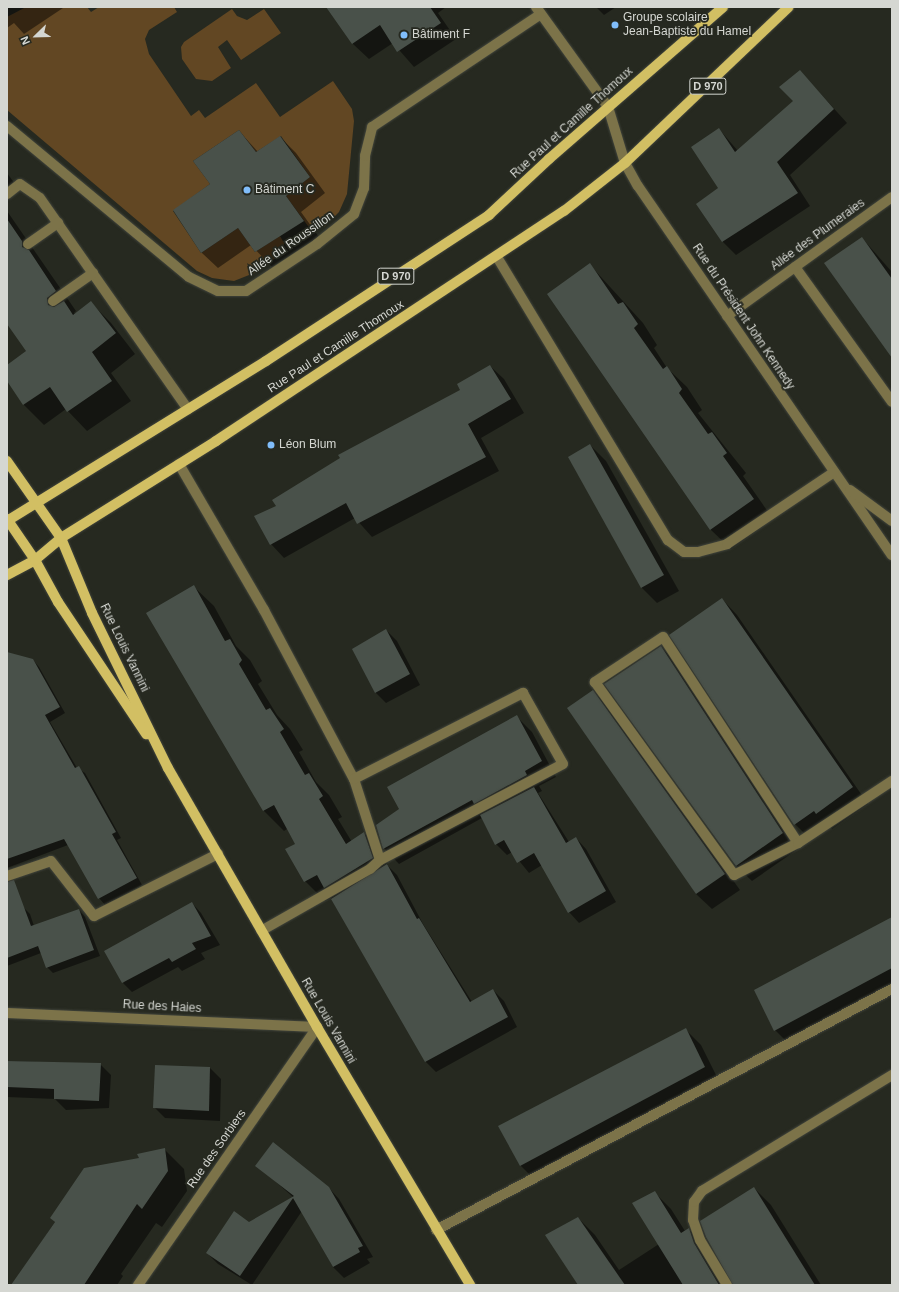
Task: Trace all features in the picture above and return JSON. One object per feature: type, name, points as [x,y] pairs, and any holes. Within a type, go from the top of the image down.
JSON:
[{"type":"main road","name":"Rue Paul et Camille Thomoux","points":[[7,520],[188,409],[489,215],[608,107],[723,7]]},
{"type":"main road","name":"Rue Paul et Camille Thomoux","points":[[7,575],[35,560],[61,538],[179,464],[497,257],[564,211],[625,163],[789,7]]},
{"type":"main road","name":"Rue Louis Vannini","points":[[7,460],[61,538],[92,613],[168,768]]},
{"type":"main road","name":"Rue Louis Vannini","points":[[7,520],[35,560],[58,602],[168,768],[317,1027],[470,1285]]},
{"type":"street","name":"Rue du Président John Kennedy","points":[[539,10],[608,107],[625,163],[727,316],[892,555]]},
{"type":"street","name":"Allée du Roussillon","points":[[7,126],[190,277],[218,291],[246,291],[317,244],[354,214],[364,188],[365,156],[372,127],[539,10]]},
{"type":"street","points":[[7,194],[20,184],[40,198],[188,409]]},
{"type":"street","name":"Allée des Plumeraies","points":[[727,316],[892,197]]},
{"type":"street","points":[[28,244],[58,223]]},
{"type":"street","points":[[497,257],[668,540],[684,552],[698,552],[727,544],[834,472]]},
{"type":"street","points":[[795,267],[892,402]]},
{"type":"street","points":[[53,301],[93,273]]},
{"type":"street","points":[[179,464],[264,610],[354,779],[380,860]]},
{"type":"street","name":"Rue du Président John Kennedy","points":[[842,484],[892,521]]},
{"type":"street","points":[[798,843],[663,637],[596,682],[734,875],[798,843],[892,781]]},
{"type":"street","points":[[262,931],[370,869],[380,860],[563,764],[523,694],[354,779]]},
{"type":"street","points":[[7,876],[51,860],[94,916],[218,854]]},
{"type":"street","points":[[436,1230],[892,989]]},
{"type":"street","name":"Rue des Haies","points":[[7,1013],[317,1027]]},
{"type":"street","name":"Rue des Sorbiers","points":[[138,1285],[317,1027]]},
{"type":"street","points":[[727,1285],[700,1240],[693,1220],[694,1202],[698,1196],[702,1191],[892,1075]]},
{"type":"shaded area","points":[[26,7],[87,7],[91,12],[99,7],[174,7],[177,12],[149,30],[145,39],[149,54],[191,116],[199,110],[205,118],[256,83],[280,117],[333,81],[352,109],[354,121],[347,194],[339,212],[324,227],[313,228],[308,226],[286,196],[310,177],[281,136],[256,152],[239,130],[193,161],[210,184],[173,211],[201,253],[238,228],[255,252],[280,236],[284,243],[283,252],[259,271],[234,281],[212,278],[197,271],[7,110],[7,17]]},
{"type":"shaded area","points":[[232,9],[237,16],[247,20],[264,9],[281,33],[241,60],[227,40],[218,47],[231,68],[212,81],[196,79],[182,59],[181,47],[184,42]]},
{"type":"building","name":"Bâtiment F","points":[[326,7],[430,7],[441,23],[397,52],[380,25],[352,44]]},
{"type":"building","points":[[800,70],[834,109],[777,162],[798,193],[722,242],[696,204],[718,188],[691,147],[719,128],[735,152],[793,101],[779,87]]},
{"type":"building","name":"Bâtiment C","points":[[239,130],[256,152],[280,136],[310,177],[286,196],[304,221],[255,252],[238,228],[201,253],[173,210],[210,184],[193,161]]},
{"type":"building","points":[[7,219],[22,241],[22,247],[29,250],[56,291],[47,298],[48,305],[54,307],[64,301],[73,315],[91,301],[116,333],[92,352],[112,381],[67,412],[50,387],[23,405],[7,381],[7,365],[26,351],[7,324]]},
{"type":"building","points":[[862,237],[892,279],[892,358],[824,263]]},
{"type":"building","points":[[590,263],[618,304],[623,302],[638,324],[634,328],[663,369],[667,366],[682,389],[679,393],[708,434],[712,432],[727,453],[723,456],[754,499],[710,530],[547,294]]},
{"type":"building","points":[[490,365],[511,399],[468,424],[486,457],[357,524],[346,503],[270,545],[254,516],[276,506],[272,500],[340,458],[338,455],[460,390],[457,384]]},
{"type":"building","points":[[590,444],[664,575],[641,588],[568,457]]},
{"type":"building","points":[[194,585],[225,641],[230,639],[242,660],[239,664],[266,710],[270,708],[284,729],[280,732],[305,775],[309,773],[323,796],[319,799],[346,844],[364,832],[373,858],[324,888],[317,875],[304,882],[285,849],[295,844],[274,805],[263,811],[146,613]]},
{"type":"building","points":[[722,598],[853,787],[816,814],[814,811],[794,825],[669,635]]},
{"type":"building","points":[[386,629],[410,674],[375,693],[352,649]]},
{"type":"building","points":[[661,646],[783,833],[736,866],[604,684]]},
{"type":"building","points":[[7,652],[33,659],[60,707],[45,715],[75,768],[79,766],[116,832],[112,834],[137,878],[98,899],[64,839],[7,859]]},
{"type":"building","points":[[593,690],[725,874],[696,894],[567,708]]},
{"type":"building","points":[[517,715],[542,761],[525,771],[527,775],[474,804],[472,800],[383,849],[376,825],[399,809],[387,787]]},
{"type":"building","points":[[534,787],[566,843],[576,837],[606,891],[568,913],[534,853],[517,863],[504,840],[495,845],[480,815]]},
{"type":"building","points":[[387,864],[417,919],[419,918],[470,1002],[493,989],[508,1017],[425,1062],[331,899]]},
{"type":"building","points":[[14,880],[31,926],[79,909],[94,950],[46,968],[38,946],[7,958],[7,882]]},
{"type":"building","points":[[192,902],[211,936],[192,943],[196,949],[172,962],[169,958],[122,983],[104,951]]},
{"type":"building","points":[[892,917],[892,968],[774,1031],[754,990]]},
{"type":"building","points":[[686,1028],[705,1067],[520,1166],[498,1126]]},
{"type":"building","points":[[7,1061],[101,1063],[99,1101],[54,1099],[54,1089],[7,1087]]},
{"type":"building","points":[[155,1065],[210,1067],[209,1111],[153,1108]]},
{"type":"building","points":[[273,1142],[329,1187],[363,1246],[358,1248],[360,1252],[333,1267],[293,1198],[240,1276],[206,1253],[234,1211],[249,1222],[294,1196],[255,1166]]},
{"type":"building","points":[[165,1148],[168,1171],[142,1209],[137,1204],[84,1285],[11,1285],[55,1222],[50,1218],[84,1168],[139,1158],[137,1154]]},
{"type":"building","points":[[754,1187],[815,1285],[733,1285],[706,1237],[700,1221]]},
{"type":"building","points":[[655,1191],[681,1233],[689,1228],[694,1243],[719,1285],[683,1285],[632,1203]]},
{"type":"building","points":[[578,1217],[625,1285],[578,1285],[545,1235]]},
{"type":"place","name":"Groupe scolaire Jean-Baptiste du Hamel","points":[[615,25]]},
{"type":"place","name":"Bâtiment F","points":[[404,35]]},
{"type":"place","name":"Bâtiment C","points":[[247,190]]},
{"type":"place","name":"Léon Blum","points":[[271,445]]}]
